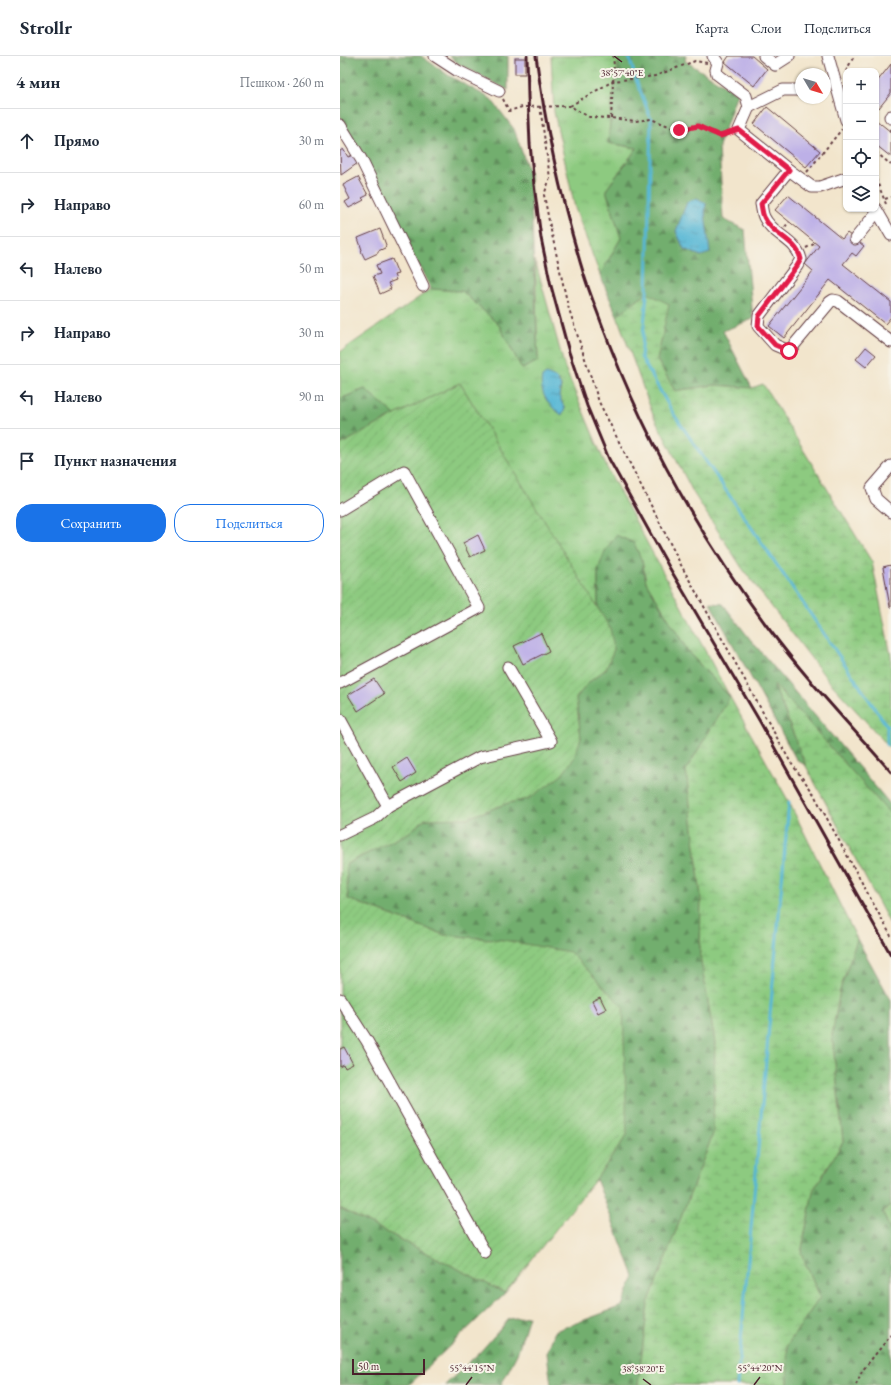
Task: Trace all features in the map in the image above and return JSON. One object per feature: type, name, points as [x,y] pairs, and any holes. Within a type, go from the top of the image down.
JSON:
[{"type":"street","points":[[435,56],[458,71],[499,91]]},
{"type":"street","points":[[714,56],[718,63],[716,70],[717,74],[746,96],[749,107],[739,130],[812,187],[820,187],[843,179]]},
{"type":"street","points":[[764,56],[775,66],[790,56]]},
{"type":"street","points":[[828,56],[843,110]]},
{"type":"street","points":[[831,90],[837,89]]},
{"type":"street","points":[[749,107],[783,90],[795,90]]},
{"type":"street","points":[[340,125],[361,159],[423,286]]},
{"type":"street","points":[[789,170],[761,204],[763,215],[767,223],[796,247],[801,259],[759,316],[758,326],[775,345],[789,351],[833,300],[838,301],[891,342]]},
{"type":"street","points":[[879,209],[891,235]]},
{"type":"street","points":[[855,239],[877,212]]},
{"type":"street","points":[[891,466],[872,488],[876,499],[891,512]]},
{"type":"street","points":[[340,510],[404,471],[479,608],[340,683]]},
{"type":"street","points":[[340,835],[375,818],[388,806],[480,757],[551,741],[508,667]]},
{"type":"street","points":[[340,719],[388,806]]},
{"type":"street","points":[[340,999],[367,1041],[486,1253]]},
{"type":"path","points":[[611,118],[614,66],[613,56]]},
{"type":"path","points":[[570,106],[613,81],[655,76],[695,61],[706,64],[714,56]]},
{"type":"path","points":[[848,68],[854,56]]},
{"type":"path","points":[[499,91],[509,111],[522,107],[570,106],[589,117],[634,121],[651,119],[679,130],[698,126],[720,136],[739,130]]},
{"type":"path","points":[[540,106],[550,178],[544,195],[550,226],[568,306],[599,402],[681,565],[791,763],[812,791],[891,936]]},
{"type":"path","points":[[802,179],[843,128]]},
{"type":"path","points":[[879,155],[891,165]]},
{"type":"path","points":[[879,187],[884,200]]},
{"type":"path","points":[[879,209],[884,200],[891,197]]},
{"type":"path","points":[[856,1385],[862,1371],[891,1335]]},
{"type":"green space","points":[[340,56],[421,56],[448,75],[491,99],[514,129],[530,175],[538,361],[522,369],[499,325],[462,291],[431,289],[340,115]]},
{"type":"green space","points":[[449,56],[508,56],[508,90],[459,64]]},
{"type":"green space","points":[[551,56],[617,56],[619,60],[612,103],[608,143],[637,148],[606,190],[621,238],[600,275],[575,208],[554,112]]},
{"type":"green space","points":[[617,56],[686,56],[685,61],[737,93],[719,146],[723,219],[745,230],[753,319],[723,331],[752,388],[715,385],[675,391],[657,360],[662,337],[647,293],[617,316],[600,275],[621,238],[606,190],[637,148],[608,143],[612,103],[619,61]],"holes":[[[706,203],[701,256],[684,249],[676,231]]]},
{"type":"green space","points":[[535,260],[565,368],[607,468],[730,697],[689,653],[646,582],[642,561],[598,570],[598,610],[460,383],[395,415],[365,389],[340,399],[340,352],[431,289],[462,291],[499,325],[522,369],[538,361]],"holes":[[[556,378],[561,386],[559,396],[565,409],[545,398]]]},
{"type":"green space","points":[[647,293],[669,304],[657,360],[675,391],[715,385],[752,388],[763,384],[872,562],[891,656],[891,749],[827,679],[742,568],[694,494],[653,415],[617,316]]},
{"type":"green space","points":[[460,383],[610,628],[614,649],[606,669],[589,682],[576,698],[581,738],[574,758],[562,775],[528,799],[508,803],[467,818],[425,819],[408,833],[346,864],[348,899],[444,935],[503,940],[570,952],[623,1007],[627,1135],[596,1179],[505,1293],[340,1208],[340,445],[395,415]]},
{"type":"green space","points":[[365,389],[395,415],[340,445],[340,399]]},
{"type":"green space","points":[[616,535],[634,543],[642,561],[646,582],[689,653],[730,697],[686,770],[701,896],[700,955],[715,1042],[713,1134],[648,1304],[638,1385],[551,1385],[547,1353],[555,1331],[622,1306],[634,1276],[596,1179],[627,1135],[503,940],[444,935],[348,899],[346,864],[408,833],[425,819],[467,818],[508,803],[528,799],[581,738],[576,698],[589,682],[606,669],[610,628],[598,610],[598,570],[605,551]]},
{"type":"green space","points":[[710,603],[723,604],[750,639],[891,805],[891,815],[774,685],[806,766],[796,759]]},
{"type":"green space","points":[[774,684],[891,815],[891,926],[806,766]]},
{"type":"green space","points":[[730,697],[789,802],[857,939],[840,990],[832,1035],[843,1142],[813,1191],[801,1253],[820,1297],[787,1345],[788,1385],[638,1385],[648,1304],[713,1134],[715,1042],[700,955],[701,896],[686,770]]},
{"type":"green space","points":[[857,939],[891,1000],[891,1205],[883,1212],[891,1233],[891,1385],[788,1385],[787,1345],[820,1297],[801,1253],[813,1191],[843,1142],[832,1035],[840,990]]},
{"type":"green space","points":[[891,1205],[891,1233],[883,1212]]},
{"type":"green space","points":[[340,1208],[505,1293],[409,1385],[340,1385]]},
{"type":"green space","points":[[529,1316],[517,1354],[501,1385],[445,1385],[481,1351],[509,1319]]},
{"type":"water","points":[[697,198],[706,203],[705,213],[710,253],[701,256],[684,249],[676,231],[687,202]]},
{"type":"water","points":[[546,374],[556,378],[561,386],[559,396],[565,409],[562,415],[549,404],[542,389],[542,377]]},
{"type":"building","points":[[729,56],[752,56],[767,69],[754,86],[725,62]]},
{"type":"building","points":[[515,58],[525,58],[525,74],[515,74]]},
{"type":"building","points":[[891,64],[891,93],[879,108],[879,104],[879,79]]},
{"type":"building","points":[[767,107],[820,151],[806,167],[754,124]]},
{"type":"building","points":[[879,122],[891,132],[891,157],[879,147]]},
{"type":"building","points":[[343,149],[348,157],[353,155],[358,163],[341,175],[340,151]]},
{"type":"building","points":[[358,177],[368,195],[362,198],[364,200],[349,208],[345,202],[350,199],[343,185]]},
{"type":"building","points":[[788,195],[842,239],[847,233],[864,246],[856,256],[852,253],[843,264],[891,302],[891,317],[885,324],[830,280],[784,338],[769,326],[813,271],[805,264],[819,246],[775,210]]},
{"type":"building","points":[[380,229],[386,245],[385,248],[365,259],[361,251],[358,238]]},
{"type":"building","points":[[392,259],[398,274],[394,275],[396,280],[388,283],[391,289],[380,294],[373,276],[380,274],[376,265]]},
{"type":"building","points":[[866,347],[876,355],[866,367],[856,359]]},
{"type":"building","points":[[478,535],[485,550],[470,557],[463,543]]},
{"type":"building","points":[[891,565],[891,607],[890,607],[883,567]]},
{"type":"building","points":[[541,633],[549,651],[523,664],[514,646]]},
{"type":"building","points":[[374,679],[384,694],[358,711],[348,695]]},
{"type":"building","points":[[407,758],[416,773],[402,782],[393,767]]},
{"type":"building","points":[[600,997],[606,1009],[598,1013],[592,1001]]},
{"type":"building","points":[[344,1047],[353,1064],[345,1068],[344,1065],[340,1067],[340,1049]]},
{"type":"waterway","points":[[629,56],[635,77],[651,119],[647,293],[641,357],[673,413],[887,726],[887,745]]},
{"type":"waterway","points":[[737,1385],[789,802]]},
{"type":"railway","points":[[527,56],[530,144],[541,238],[551,286],[569,352],[587,406],[609,459],[669,567],[759,720],[891,955]]},
{"type":"railway","points":[[536,56],[556,167],[584,275],[617,363],[653,443],[674,482],[719,557],[769,629],[813,684],[891,772]]},
{"type":"route","points":[[679,130],[698,126],[720,136],[739,130],[789,170],[761,204],[763,215],[767,223],[796,247],[801,259],[759,316],[758,326],[775,345],[789,351]]}]
